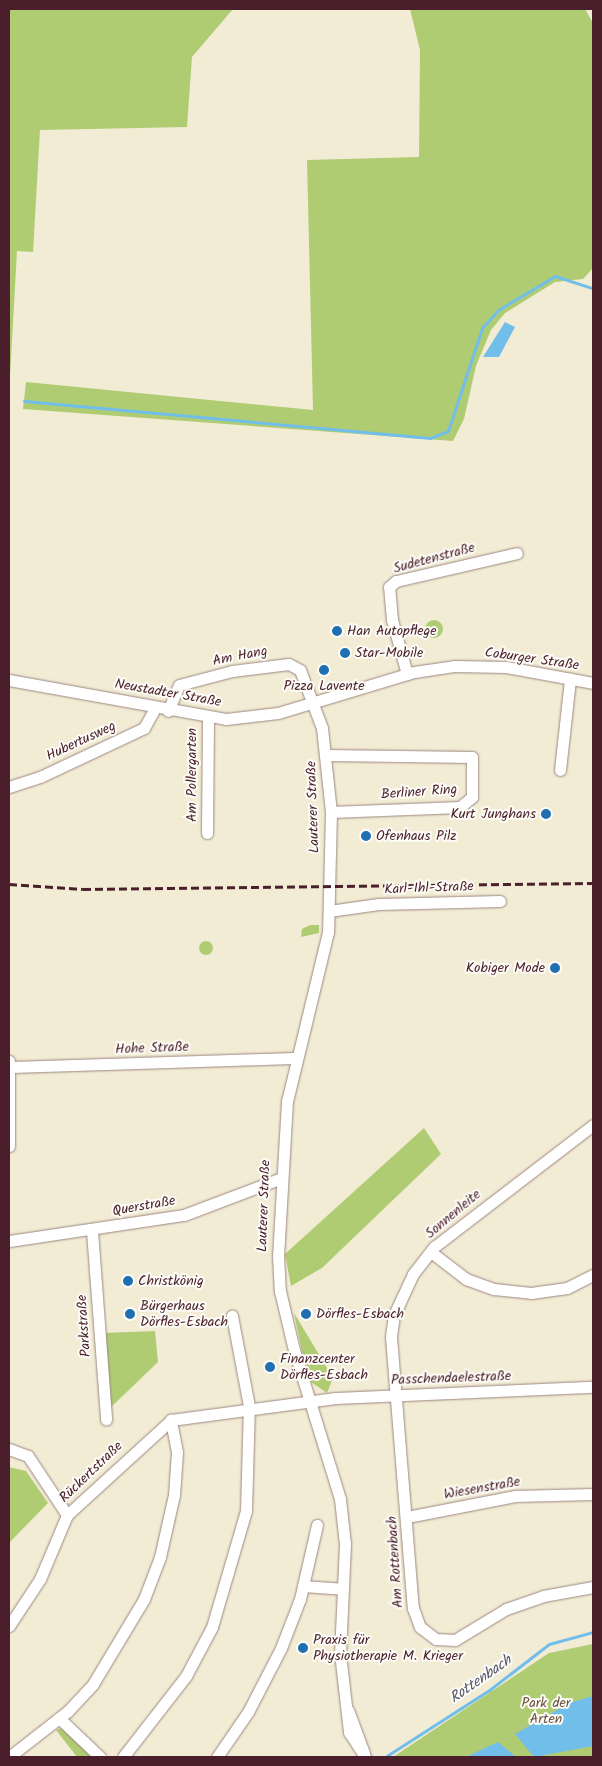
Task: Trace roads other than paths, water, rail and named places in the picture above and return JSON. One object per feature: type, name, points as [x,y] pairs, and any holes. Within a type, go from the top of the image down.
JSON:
[{"type":"street","name":"Sudetenstraße","points":[[407,674],[392,620],[389,587],[396,581],[517,553]]},
{"type":"street","name":"Am Hang","points":[[168,711],[179,685],[280,664],[300,670],[316,702]]},
{"type":"street","name":"Coburger Straße","points":[[407,674],[482,666],[593,683]]},
{"type":"street","name":"Neustadter Straße","points":[[9,680],[208,718],[254,717],[316,702],[407,674]]},
{"type":"street","points":[[560,770],[570,679]]},
{"type":"street","name":"Lauterer Straße","points":[[316,702],[327,755],[331,812],[329,911],[323,956],[296,1058],[279,1179],[280,1291],[340,1499],[345,1544],[340,1653],[347,1708],[365,1757]]},
{"type":"street","name":"Hubertusweg","points":[[9,787],[40,777],[144,728],[155,708]]},
{"type":"street","name":"Am Pollergarten","points":[[207,833],[208,718]]},
{"type":"street","name":"Berliner Ring","points":[[327,755],[423,753],[472,757],[472,797],[460,806],[331,812]]},
{"type":"street","name":"Karl-Ihl-Straße","points":[[329,911],[379,904],[500,902]]},
{"type":"street","name":"Hohe Straße","points":[[9,1067],[296,1058]]},
{"type":"street","points":[[9,1061],[9,1146]]},
{"type":"street","name":"Sonnenleite","points":[[393,1395],[394,1315],[413,1274],[431,1252],[593,1125]]},
{"type":"street","name":"Querstraße","points":[[9,1241],[92,1231],[184,1215],[279,1179]]},
{"type":"street","name":"Parkstraße","points":[[92,1231],[106,1419]]},
{"type":"street","points":[[431,1252],[466,1279],[494,1289],[531,1292],[567,1288],[593,1276]]},
{"type":"street","points":[[123,1757],[186,1676],[212,1627],[246,1511],[248,1406],[232,1316]]},
{"type":"street","name":"Passchendaelestraße","points":[[310,1400],[593,1387]]},
{"type":"street","name":"Am Rottenbach","points":[[393,1395],[407,1517],[414,1617],[424,1632],[436,1640],[467,1636],[506,1609],[543,1596],[593,1587]]},
{"type":"street","points":[[9,1757],[59,1718],[111,1658],[144,1599],[160,1557],[174,1495],[177,1452],[171,1420],[248,1406],[310,1400]]},
{"type":"street","name":"Rückertstraße","points":[[9,1626],[40,1579],[67,1515],[171,1420]]},
{"type":"street","points":[[9,1449],[28,1456],[67,1515]]},
{"type":"street","name":"Wiesenstraße","points":[[407,1517],[514,1496],[593,1494]]},
{"type":"street","points":[[217,1757],[248,1712],[281,1648],[303,1586],[317,1525]]},
{"type":"street","points":[[303,1586],[342,1589]]},
{"type":"street","points":[[59,1718],[100,1757]]},
{"type":"water","points":[[505,322],[515,327],[499,357],[483,357]]},
{"type":"water","points":[[593,1696],[593,1746],[534,1757],[515,1734],[569,1703]]},
{"type":"water","points":[[498,1742],[516,1757],[468,1757],[472,1754]]},
{"type":"waterway","points":[[24,401],[430,438],[448,431],[482,328],[498,310],[555,276],[593,288]]},
{"type":"waterway","name":"Rottenbach","points":[[385,1757],[488,1691],[549,1644],[593,1632]]},
{"type":"railway","points":[[9,884],[83,889],[593,883]]},
{"type":"place","name":"Han Autopflege","points":[[337,631]]},
{"type":"place","name":"Star-Mobile","points":[[345,653]]},
{"type":"place","name":"Pizza Lavente","points":[[324,670]]},
{"type":"place","name":"Kurt Junghans","points":[[546,814]]},
{"type":"place","name":"Ofenhaus Pilz","points":[[366,836]]},
{"type":"place","name":"Kobiger Mode","points":[[555,968]]},
{"type":"place","name":"Christkönig","points":[[128,1281]]},
{"type":"place","name":"Bürgerhaus Dörfles-Esbach","points":[[130,1314]]},
{"type":"place","name":"Dörfles-Esbach","points":[[306,1314]]},
{"type":"place","name":"Finanzcenter Dörfles-Esbach","points":[[270,1367]]},
{"type":"place","name":"Praxis für Physiotherapie M. Krieger","points":[[303,1648]]},
{"type":"park label","name":"Park der Arten","points":[[546,1712]]}]
